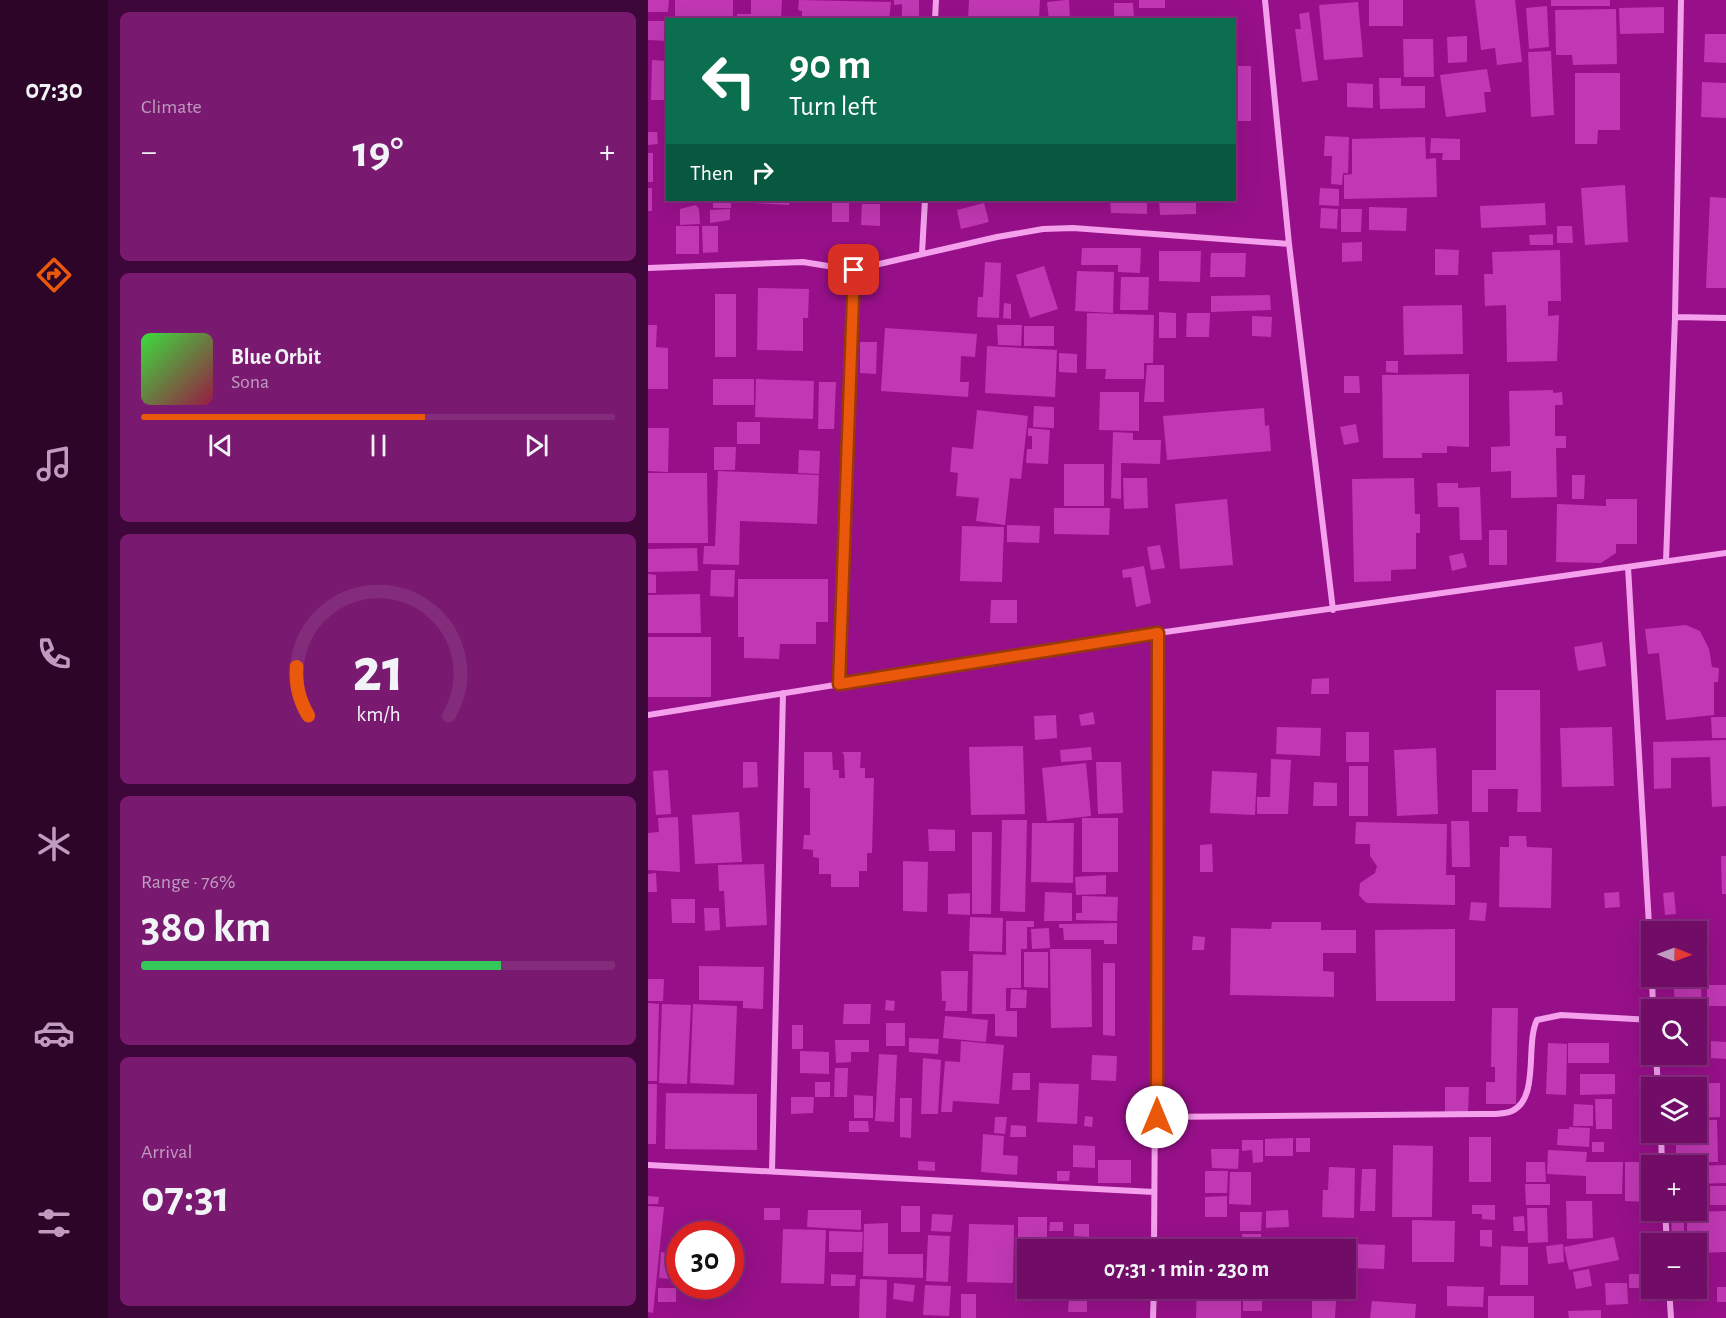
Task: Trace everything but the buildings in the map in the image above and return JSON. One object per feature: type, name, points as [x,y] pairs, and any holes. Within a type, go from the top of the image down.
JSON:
[{"type":"street","points":[[935,18],[936,0]]},
{"type":"street","points":[[1265,0],[1288,244],[1333,610]]},
{"type":"street","points":[[1666,561],[1675,317],[1681,0]]},
{"type":"street","points":[[922,253],[925,201]]},
{"type":"street","points":[[648,268],[803,262],[854,270],[922,253],[1042,229],[1073,228],[1288,244]]},
{"type":"street","points":[[839,684],[854,270]]},
{"type":"street","points":[[1675,317],[1726,318]]},
{"type":"street","points":[[648,715],[1158,633],[1726,553]]},
{"type":"street","points":[[1628,567],[1649,921]]},
{"type":"street","points":[[1154,1239],[1157,1117],[1158,633]]},
{"type":"street","points":[[772,1171],[783,693]]},
{"type":"street","points":[[1157,1117],[1480,1114],[1513,1110],[1523,1100],[1529,1087],[1532,1029],[1537,1020],[1561,1015],[1641,1019]]},
{"type":"street","points":[[648,1165],[1154,1192]]},
{"type":"street","points":[[1153,1318],[1154,1299]]},
{"type":"street","points":[[1670,1299],[1671,1318]]},
{"type":"route","points":[[854,270],[839,684],[1158,633],[1157,1117]]}]
